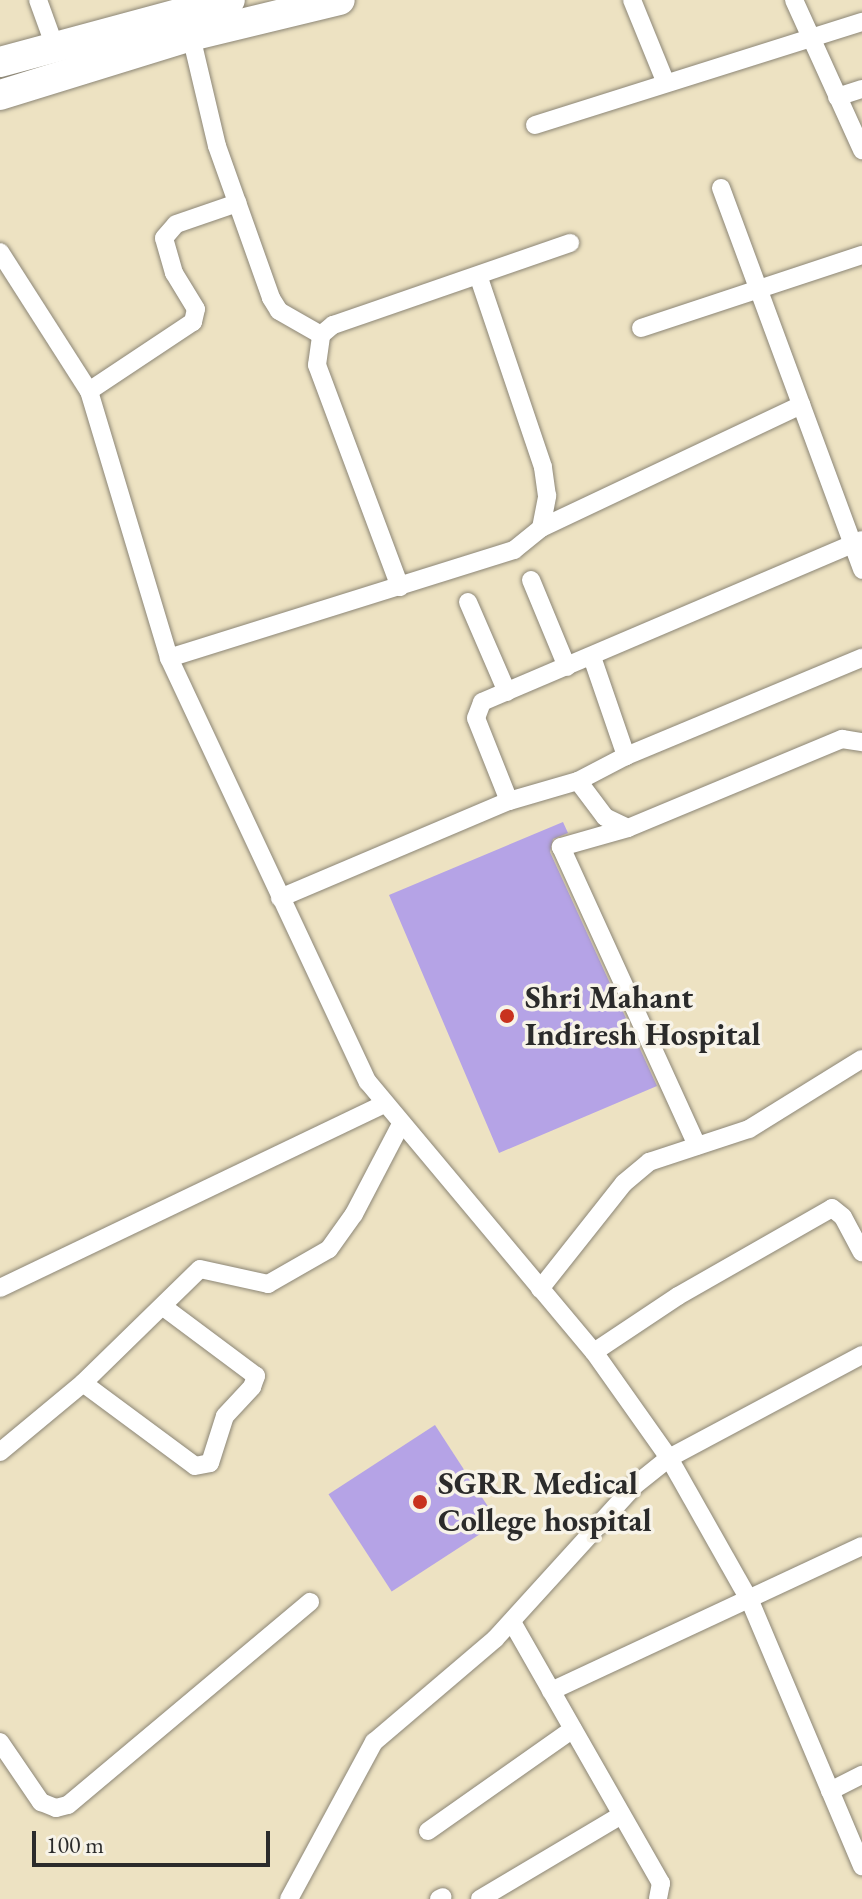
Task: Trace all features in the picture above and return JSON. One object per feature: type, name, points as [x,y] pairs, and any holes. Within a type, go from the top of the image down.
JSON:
[{"type":"main road","points":[[0,62],[181,16],[230,0]]},
{"type":"main road","points":[[0,95],[181,16],[340,0]]},
{"type":"street","points":[[38,0],[55,47]]},
{"type":"street","points":[[632,0],[665,81]]},
{"type":"street","points":[[794,0],[862,150]]},
{"type":"street","points":[[181,16],[237,203],[271,298],[279,311],[321,335]]},
{"type":"street","points":[[535,125],[665,81],[862,22]]},
{"type":"street","points":[[837,97],[862,89]]},
{"type":"street","points":[[721,188],[763,289],[801,405],[856,543],[862,570]]},
{"type":"street","points":[[89,391],[193,322],[196,309],[174,273],[164,238],[176,224],[237,203]]},
{"type":"street","points":[[400,587],[317,365],[321,335],[333,325],[479,278],[570,243]]},
{"type":"street","points":[[0,252],[7,278],[89,391],[169,658],[368,1082],[591,1348],[669,1458],[750,1601],[862,1866]]},
{"type":"street","points":[[641,328],[862,255]]},
{"type":"street","points":[[479,278],[543,467],[547,496],[541,528]]},
{"type":"street","points":[[169,658],[514,550],[541,528],[801,405]]},
{"type":"street","points":[[509,801],[476,718],[482,702],[856,543]]},
{"type":"street","points":[[531,580],[567,667]]},
{"type":"street","points":[[468,602],[507,692]]},
{"type":"street","points":[[592,657],[626,756]]},
{"type":"street","points":[[280,898],[509,801],[578,781],[626,756],[862,658]]},
{"type":"street","points":[[697,1145],[561,847],[628,828],[842,739],[862,742]]},
{"type":"street","points":[[578,781],[605,817],[628,828]]},
{"type":"street","points":[[540,1289],[636,1172],[697,1145],[749,1129],[862,1059]]},
{"type":"street","points":[[0,1288],[384,1104]]},
{"type":"street","points":[[0,1452],[83,1383],[200,1269],[268,1284],[329,1249],[354,1214],[401,1124]]},
{"type":"street","points":[[591,1348],[832,1208],[843,1217],[862,1252]]},
{"type":"street","points":[[83,1383],[195,1466],[210,1463],[225,1416],[252,1387],[256,1376],[162,1306]]},
{"type":"street","points":[[289,1899],[374,1742],[512,1622],[617,1503],[669,1458],[862,1355]]},
{"type":"street","points":[[551,1691],[750,1601],[862,1546]]},
{"type":"street","points":[[0,1742],[41,1802],[56,1808],[68,1805],[310,1602]]},
{"type":"street","points":[[512,1622],[661,1883],[658,1899]]},
{"type":"street","points":[[428,1831],[573,1729]]},
{"type":"street","points":[[830,1791],[862,1775]]},
{"type":"street","points":[[480,1899],[620,1816]]},
{"type":"building","points":[[563,822],[568,833],[553,839],[550,852],[657,1086],[499,1153],[389,895]]},
{"type":"building","points":[[435,1425],[498,1522],[392,1591],[328,1494]]},
{"type":"place","name":"Shri Mahant Indiresh Hospital","points":[[507,1016]]},
{"type":"place","name":"SGRR Medical College hospital","points":[[420,1502]]}]
